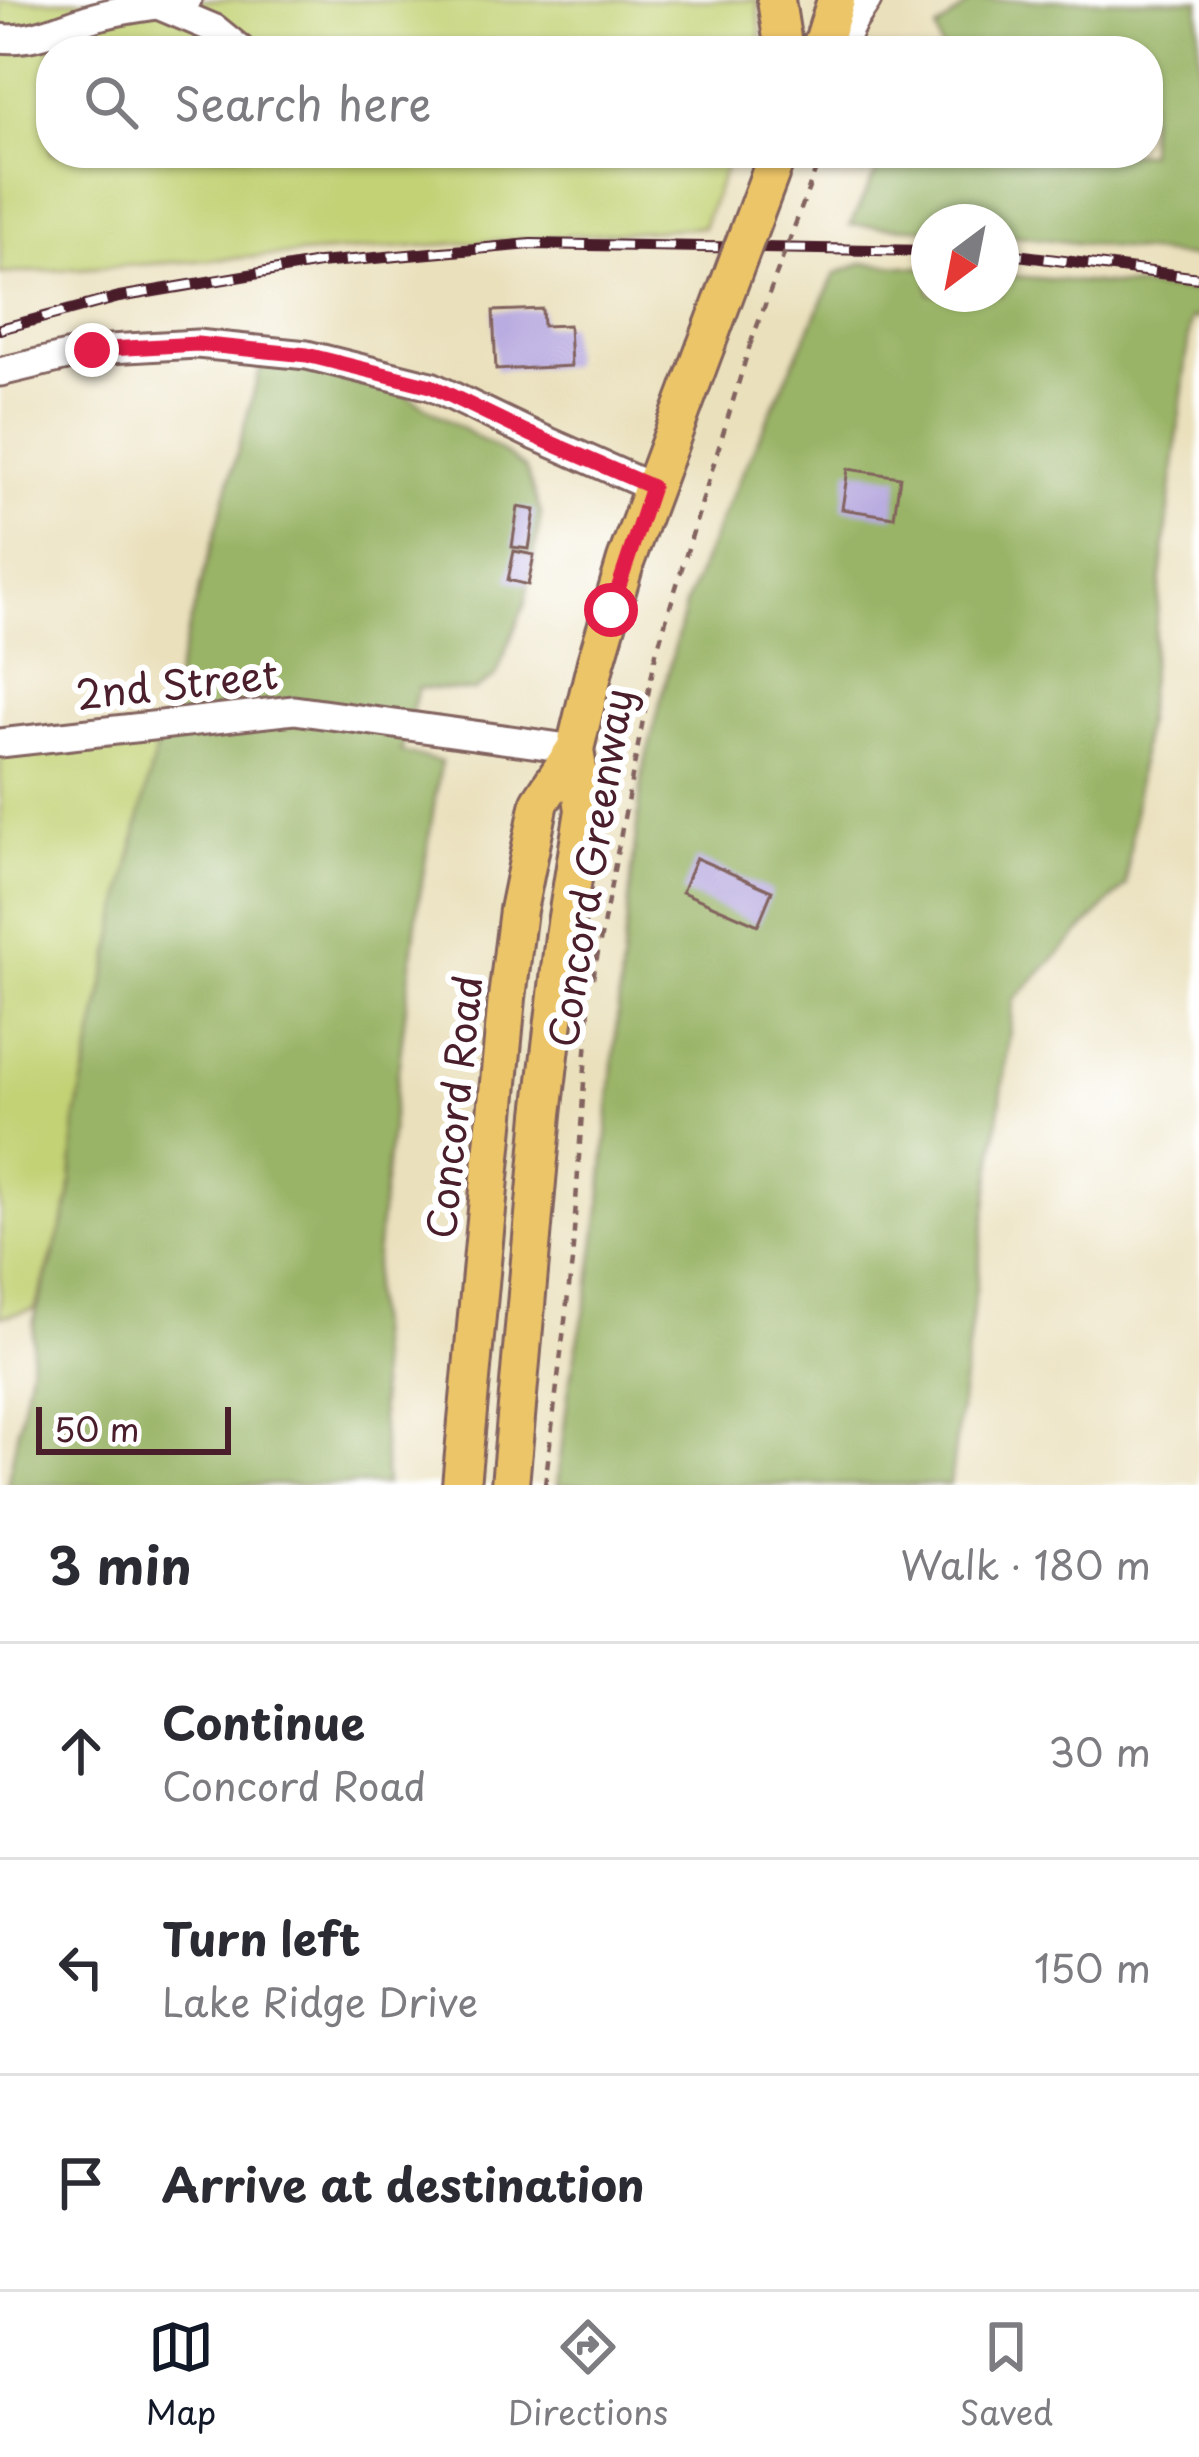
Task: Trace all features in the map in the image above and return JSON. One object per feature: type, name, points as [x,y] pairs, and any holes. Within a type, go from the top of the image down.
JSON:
[{"type":"main road","points":[[776,0],[782,36]]},
{"type":"main road","points":[[815,36],[818,0]]},
{"type":"main road","points":[[825,36],[836,0]]},
{"type":"main road","name":"Concord Road","points":[[461,1485],[492,1132],[518,910],[540,802],[575,749],[611,610],[652,487],[772,168]]},
{"type":"main road","name":"Concord Road","points":[[510,1485],[543,1114],[584,810],[575,749]]},
{"type":"street","points":[[40,36],[101,15],[188,0]]},
{"type":"street","points":[[846,36],[867,0]]},
{"type":"street","points":[[158,5],[224,36]]},
{"type":"street","points":[[0,38],[36,36]]},
{"type":"street","points":[[0,372],[92,350],[197,344],[307,355],[431,386],[652,487]]},
{"type":"street","name":"2nd Street","points":[[0,743],[294,710],[575,749]]},
{"type":"path","name":"Concord Greenway","points":[[545,1485],[572,1262],[591,987],[656,653],[750,345],[816,168]]},
{"type":"green space","points":[[0,0],[757,0],[761,36],[36,36],[36,168],[725,168],[703,227],[0,274]]},
{"type":"green space","points":[[974,0],[1199,0],[1199,258],[1019,236],[1019,204],[911,204],[911,228],[850,225],[880,168],[1163,168],[1163,36],[938,36],[936,30]]},
{"type":"green space","points":[[862,263],[911,267],[911,312],[1019,312],[1019,277],[1199,292],[1199,319],[1191,318],[1126,885],[1014,1000],[950,1485],[557,1485],[601,1202],[643,770],[686,603],[835,274]]},
{"type":"green space","points":[[261,366],[302,369],[405,395],[525,468],[541,514],[525,603],[496,676],[474,691],[418,688],[401,752],[441,762],[418,906],[372,1289],[386,1485],[7,1485],[31,1364],[34,1320],[70,1200],[76,1118],[137,829]]},
{"type":"green space","points":[[72,739],[138,742],[156,748],[76,1118],[70,1200],[35,1309],[0,1317],[0,754]]},
{"type":"building","points":[[542,309],[543,326],[569,325],[571,366],[496,370],[493,311]]},
{"type":"building","points":[[848,469],[900,477],[894,517],[842,509]]},
{"type":"building","points":[[518,507],[535,510],[529,549],[512,547]]},
{"type":"building","points":[[514,551],[534,555],[528,585],[508,580]]},
{"type":"building","points":[[696,858],[772,891],[758,925],[682,892]]},
{"type":"railway","points":[[0,329],[119,297],[319,263],[531,244],[911,251]]},
{"type":"railway","points":[[1019,255],[1199,278]]},
{"type":"route","points":[[92,350],[197,344],[307,355],[431,386],[652,487],[611,610]]}]
